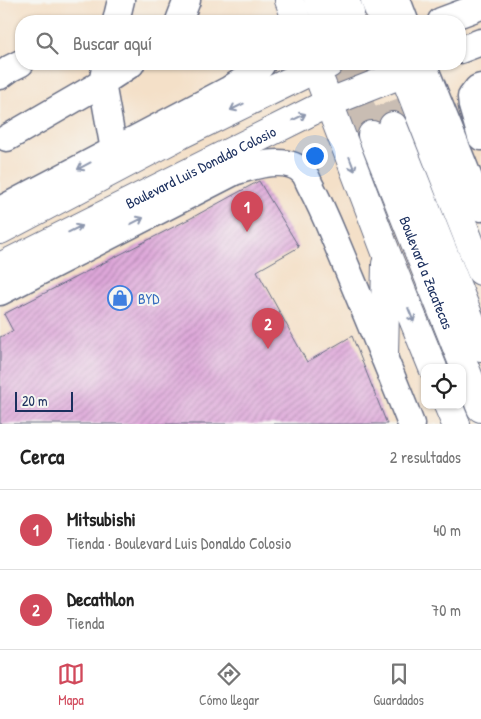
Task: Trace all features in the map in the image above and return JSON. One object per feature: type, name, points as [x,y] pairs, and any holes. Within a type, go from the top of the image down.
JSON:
[{"type":"main road","points":[[289,0],[295,15]]},
{"type":"main road","points":[[318,0],[341,11]]},
{"type":"main road","points":[[375,0],[381,15]]},
{"type":"main road","points":[[0,230],[182,134],[311,70]]},
{"type":"main road","points":[[320,70],[328,103],[431,364]]},
{"type":"main road","name":"Boulevard Luis Donaldo Colosio","points":[[10,262],[328,103],[406,70]]},
{"type":"main road","points":[[416,70],[475,239],[481,271]]},
{"type":"main road","name":"Boulevard a Zacatecas","points":[[481,347],[383,130],[481,408]]},
{"type":"main road","points":[[146,134],[182,134]]},
{"type":"main road","points":[[10,262],[79,250]]},
{"type":"main road","points":[[384,355],[387,254]]},
{"type":"main road","points":[[450,409],[456,424]]},
{"type":"street","points":[[117,15],[121,0]]},
{"type":"street","points":[[181,15],[187,0]]},
{"type":"street","points":[[283,15],[284,0]]},
{"type":"street","points":[[397,0],[403,15]]},
{"type":"street","points":[[456,15],[481,6]]},
{"type":"street","points":[[466,48],[481,42]]},
{"type":"street","points":[[0,76],[15,66]]},
{"type":"street","points":[[0,210],[230,89],[258,70]]},
{"type":"street","points":[[417,70],[481,208]]},
{"type":"street","points":[[7,138],[104,74],[114,150]]},
{"type":"street","points":[[481,87],[471,96],[481,137]]},
{"type":"street","name":"Boulevard Luis Donaldo Colosio","points":[[0,292],[234,172],[267,163],[283,164],[294,166],[303,172],[317,198],[384,355]]},
{"type":"street","points":[[384,355],[411,424]]},
{"type":"building","points":[[259,181],[299,247],[257,271],[307,362],[352,336],[387,424],[0,424],[0,337],[13,331],[4,314]]},
{"type":"tunnel","points":[[346,70],[372,135]]},
{"type":"tunnel","points":[[372,70],[393,126]]},
{"type":"place","name":"Mitsubishi","points":[[247,232]]},
{"type":"place","name":"BYD","points":[[120,298]]},
{"type":"place","name":"Decathlon","points":[[268,349]]}]
